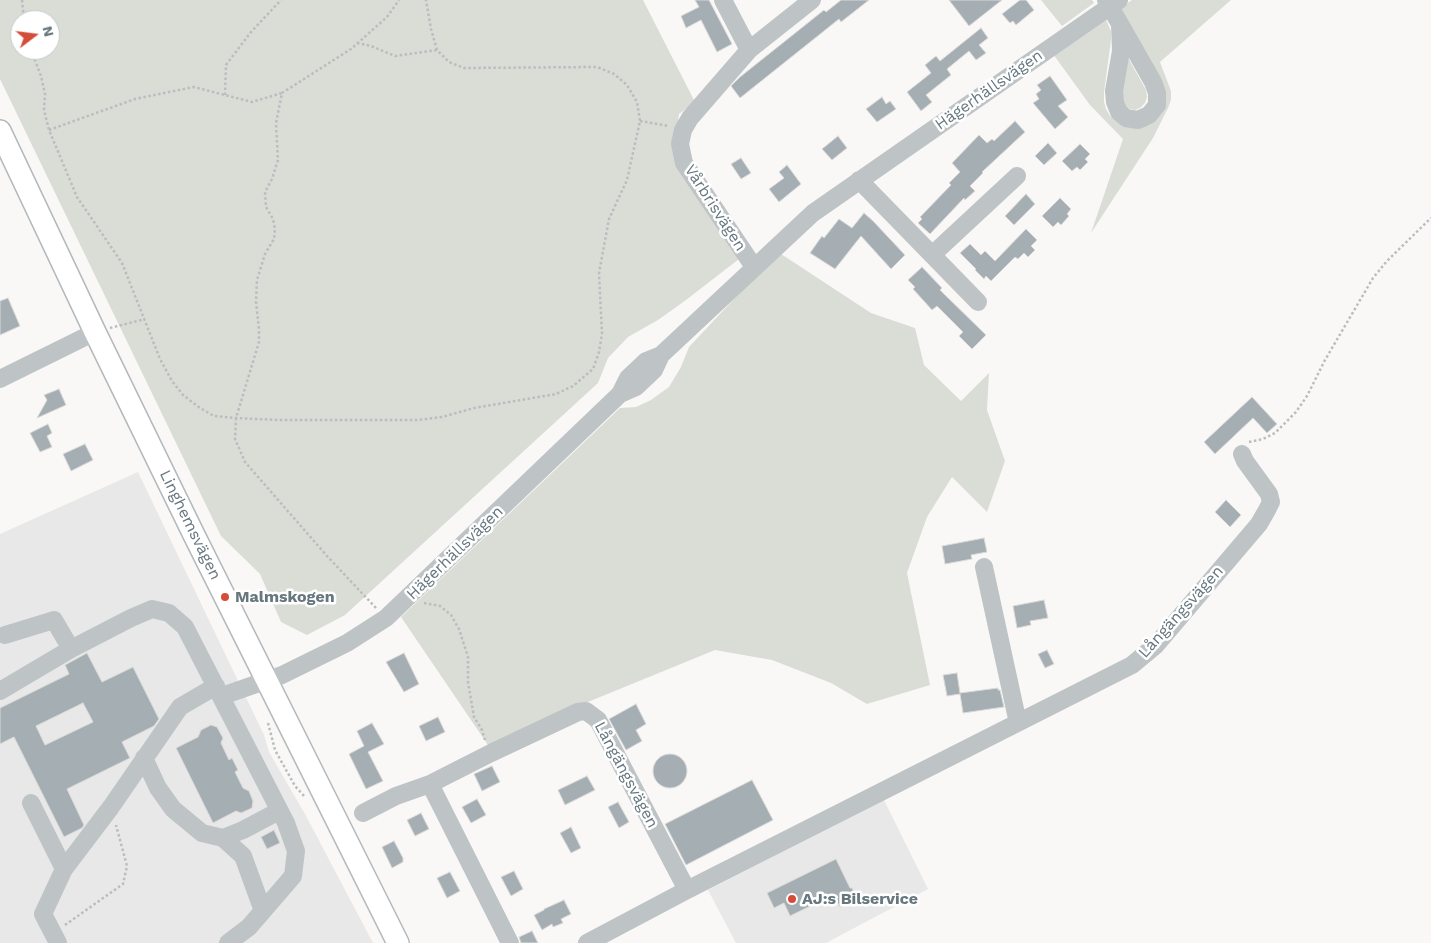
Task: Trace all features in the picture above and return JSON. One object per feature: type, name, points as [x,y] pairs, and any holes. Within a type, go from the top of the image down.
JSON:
[{"type":"main road","name":"Linghemsvägen","points":[[0,131],[95,332],[398,943]]},
{"type":"street","points":[[723,0],[749,50]]},
{"type":"street","points":[[683,130],[708,96],[749,50],[812,0]]},
{"type":"street","points":[[1111,2],[1120,24],[1153,82],[1157,93],[1157,105],[1148,115],[1138,120],[1126,118],[1119,112],[1115,102],[1114,91],[1121,51],[1120,24]]},
{"type":"street","name":"Hägerhällsvägen","points":[[56,938],[43,914],[64,869],[111,807],[180,707],[219,691],[267,682],[347,643],[386,618],[620,394],[628,378],[646,361],[661,355],[813,213],[1111,2]]},
{"type":"street","name":"Vårbrisvägen","points":[[683,130],[680,144],[684,163],[754,267]]},
{"type":"street","points":[[932,254],[1018,176]]},
{"type":"street","points":[[859,180],[978,302]]},
{"type":"street","points":[[0,380],[95,332]]},
{"type":"street","name":"Långängsvägen","points":[[587,943],[687,890],[1018,722],[1121,672],[1144,656],[1259,524],[1271,502],[1266,488],[1245,461],[1242,454]]},
{"type":"street","points":[[984,566],[1018,722]]},
{"type":"street","points":[[0,691],[71,648],[152,609],[169,613],[185,627],[286,823],[296,851],[293,876],[250,927],[228,943]]},
{"type":"street","points":[[5,635],[54,620],[71,648]]},
{"type":"street","name":"Långängsvägen","points":[[364,813],[396,796],[430,784],[578,712],[586,711],[598,720],[687,890]]},
{"type":"street","points":[[144,758],[158,788],[173,809],[202,833],[223,838],[243,856],[263,911]]},
{"type":"street","points":[[430,784],[510,943]]},
{"type":"street","points":[[31,803],[64,869]]},
{"type":"street","points":[[223,838],[279,811]]},
{"type":"path","points":[[225,95],[226,64],[251,32],[281,0]]},
{"type":"path","points":[[49,130],[135,99],[194,87],[252,102],[282,93],[351,49],[387,17],[399,0]]},
{"type":"path","points":[[35,60],[45,94],[44,110],[49,130],[77,197],[122,263],[160,359],[172,381],[184,396],[200,408],[214,416],[236,418],[278,420],[418,420],[556,394],[573,386],[593,369],[599,352],[602,334],[599,274],[609,219],[627,180],[640,121],[637,102],[627,85],[614,74],[597,68],[464,68],[449,62],[437,50],[426,0]]},
{"type":"path","points":[[357,43],[372,46],[395,56],[437,50]]},
{"type":"path","points":[[282,93],[276,123],[278,160],[272,179],[265,192],[266,207],[275,229],[274,238],[265,254],[256,280],[259,342],[236,418],[235,439],[245,462],[327,556],[386,618]]},
{"type":"path","points":[[640,121],[683,130]]},
{"type":"path","points":[[1242,454],[1240,450],[1243,444],[1263,440],[1275,433],[1296,412],[1307,396],[1373,278],[1387,261],[1431,218]]},
{"type":"path","points":[[95,332],[145,319]]},
{"type":"path","points":[[403,602],[427,603],[440,606],[451,615],[459,628],[468,657],[468,682],[474,717],[482,730],[491,753]]},
{"type":"path","points":[[56,938],[95,902],[123,884],[127,866],[111,807]]},
{"type":"shaded area","points":[[0,0],[643,0],[695,102],[679,114],[676,138],[739,259],[658,320],[628,337],[608,358],[598,383],[345,615],[307,635],[281,622],[260,574],[221,536],[0,79]]},
{"type":"shaded area","points":[[1041,0],[1092,0],[1094,3],[1062,26]]},
{"type":"shaded area","points":[[1132,0],[1231,0],[1160,62],[1171,91],[1171,100],[1168,108],[1153,138],[1091,233],[1123,139],[1090,105],[1053,54],[1103,20],[1106,20],[1111,31],[1111,40],[1104,92],[1106,109],[1110,116],[1124,126],[1133,128],[1151,124],[1159,115],[1120,8]]},
{"type":"shaded area","points":[[1126,54],[1146,90],[1147,97],[1145,103],[1135,110],[1127,108],[1120,90]]},
{"type":"shaded area","points":[[778,252],[871,313],[915,328],[924,365],[961,401],[989,373],[987,410],[1005,461],[987,512],[952,477],[927,517],[907,573],[930,685],[867,704],[831,683],[772,660],[715,650],[583,704],[490,748],[401,617],[620,408],[636,407],[651,400],[669,387],[681,367],[689,347]]},
{"type":"shaded area","points":[[138,472],[264,735],[269,752],[305,814],[373,943],[0,943],[0,534]]},
{"type":"shaded area","points":[[884,800],[928,889],[826,943],[736,943],[708,890]]},
{"type":"building","points":[[695,0],[709,0],[732,44],[717,52],[701,20],[686,28],[681,16],[699,7]]},
{"type":"building","points":[[841,0],[869,0],[841,22],[839,19],[740,98],[731,86],[740,77],[824,10],[826,12]]},
{"type":"building","points":[[949,0],[1002,0],[969,26]]},
{"type":"building","points":[[1020,0],[1026,0],[1034,10],[1016,25],[1013,21],[1010,23],[1002,14]]},
{"type":"building","points":[[981,28],[988,38],[979,45],[986,53],[976,60],[969,51],[947,69],[951,75],[926,95],[932,102],[921,111],[907,92],[931,73],[925,65],[936,56],[940,61]]},
{"type":"building","points":[[1050,76],[1067,100],[1058,106],[1068,117],[1055,129],[1033,103],[1039,99],[1036,94],[1041,90],[1037,85]]},
{"type":"building","points":[[882,97],[886,104],[890,101],[896,109],[877,122],[866,109]]},
{"type":"building","points":[[1015,121],[1025,132],[982,172],[970,186],[975,191],[965,200],[964,198],[930,234],[918,223],[922,219],[920,217],[951,185],[949,183],[960,172],[952,163],[979,135],[987,143],[992,139],[994,141]]},
{"type":"building","points":[[838,136],[847,148],[832,160],[822,149]]},
{"type":"building","points":[[1048,143],[1057,153],[1044,165],[1035,156]]},
{"type":"building","points":[[1080,144],[1090,154],[1085,159],[1088,162],[1080,170],[1077,167],[1072,171],[1062,161]]},
{"type":"building","points":[[741,158],[751,173],[741,179],[731,164]]},
{"type":"building","points":[[787,165],[801,184],[779,202],[769,189],[784,178],[779,172]]},
{"type":"building","points":[[1026,194],[1035,204],[1014,225],[1005,216]]},
{"type":"building","points":[[1060,198],[1071,209],[1067,214],[1069,216],[1061,225],[1058,222],[1053,227],[1042,216]]},
{"type":"building","points":[[864,213],[905,255],[891,269],[861,236],[835,269],[810,253],[822,236],[824,238],[839,219],[852,228]]},
{"type":"building","points":[[1026,229],[1037,240],[1031,246],[1035,250],[1028,257],[1024,253],[1018,259],[1015,257],[991,281],[986,276],[984,279],[960,253],[970,244],[981,255],[985,251],[995,261]]},
{"type":"building","points":[[922,267],[942,288],[940,290],[986,335],[972,349],[959,336],[963,332],[937,306],[932,310],[913,289],[915,287],[908,280]]},
{"type":"building","points":[[8,298],[20,326],[0,335],[0,301]]},
{"type":"building","points":[[59,389],[66,405],[37,418],[47,400],[44,395]]},
{"type":"building","points":[[1252,397],[1277,424],[1267,433],[1253,418],[1215,454],[1204,442]]},
{"type":"building","points":[[48,424],[52,433],[47,436],[52,447],[40,452],[30,433]]},
{"type":"building","points":[[85,444],[93,460],[71,471],[63,454]]},
{"type":"building","points":[[1226,500],[1241,515],[1230,527],[1215,512]]},
{"type":"building","points":[[984,538],[987,552],[971,555],[972,559],[945,564],[942,546]]},
{"type":"building","points":[[1044,600],[1048,618],[1030,621],[1031,625],[1017,628],[1013,606]]},
{"type":"building","points":[[1047,650],[1054,664],[1045,668],[1038,654]]},
{"type":"building","points":[[87,653],[102,682],[133,667],[159,719],[154,726],[122,742],[130,758],[67,789],[84,825],[82,828],[64,837],[14,737],[0,744],[0,708],[69,674],[65,665]],"holes":[[[83,703],[93,722],[45,745],[36,726]]]},
{"type":"building","points":[[404,653],[419,684],[404,692],[386,662]]},
{"type":"building","points":[[957,673],[960,693],[998,688],[1004,707],[963,713],[960,694],[947,696],[943,675]]},
{"type":"building","points":[[636,704],[646,724],[636,730],[642,741],[626,750],[609,719]]},
{"type":"building","points":[[438,717],[445,732],[426,741],[419,726]]},
{"type":"building","points":[[372,723],[384,744],[368,752],[383,781],[366,789],[349,754],[364,746],[357,731]]},
{"type":"building","points":[[211,725],[217,727],[223,738],[221,743],[229,760],[232,758],[238,770],[235,772],[243,788],[249,791],[253,801],[252,808],[241,813],[236,811],[213,823],[176,748],[198,737],[201,730]]},
{"type":"building","points":[[670,754],[677,755],[682,759],[686,764],[686,778],[682,783],[677,787],[670,788],[663,787],[658,783],[654,778],[653,771],[654,764],[658,759],[663,755]]},
{"type":"building","points":[[492,766],[500,782],[482,791],[474,774]]},
{"type":"building","points":[[587,776],[595,790],[565,805],[558,790]]},
{"type":"building","points":[[752,780],[773,820],[686,865],[665,824]]},
{"type":"building","points":[[477,799],[486,815],[471,823],[462,807]]},
{"type":"building","points":[[618,802],[629,822],[619,828],[608,807]]},
{"type":"building","points":[[421,813],[429,829],[415,836],[407,820]]},
{"type":"building","points":[[571,827],[581,848],[571,853],[560,833]]},
{"type":"building","points":[[274,830],[280,843],[267,849],[261,837]]},
{"type":"building","points":[[394,841],[403,858],[403,862],[392,868],[382,847]]},
{"type":"building","points":[[836,859],[857,898],[840,907],[833,895],[790,916],[784,903],[774,908],[767,893]]},
{"type":"building","points":[[514,871],[523,889],[511,896],[501,877]]},
{"type":"building","points":[[450,872],[460,891],[447,898],[437,878]]},
{"type":"building","points":[[564,900],[571,914],[561,919],[563,923],[553,927],[552,924],[542,930],[534,915]]},
{"type":"building","points":[[532,931],[538,943],[521,943],[519,937]]},
{"type":"place","name":"Malmskogen","points":[[225,597]]},
{"type":"place","name":"AJ:s Bilservice","points":[[792,899]]}]
